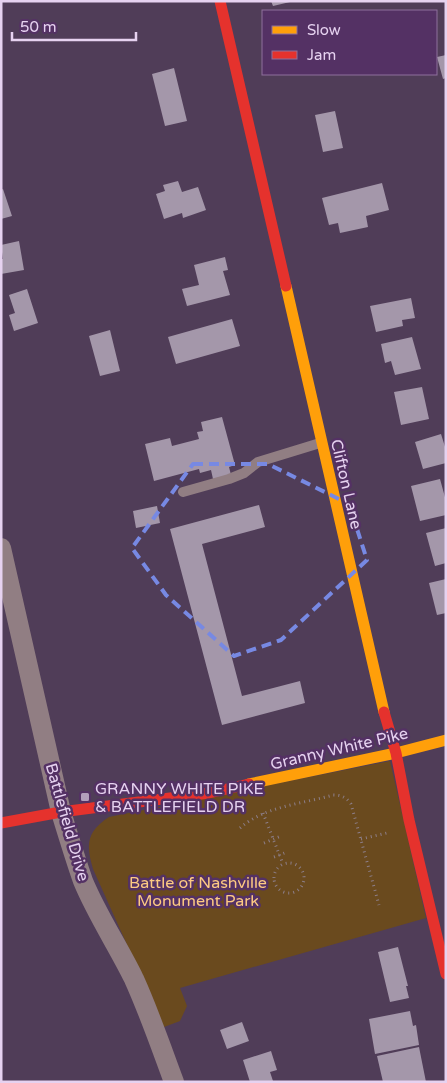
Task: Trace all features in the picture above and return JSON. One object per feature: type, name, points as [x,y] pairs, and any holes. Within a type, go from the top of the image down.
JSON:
[{"type":"street","name":"Clifton Lane","points":[[220,1],[321,443],[382,705],[396,753],[409,820],[446,974]]},
{"type":"street","name":"Battlefield Drive","points":[[1,548],[61,812],[84,881],[95,907],[133,978],[174,1082]]},
{"type":"street","name":"Granny White Pike","points":[[1,823],[61,812],[209,793],[396,753],[446,740]]},
{"type":"lane","points":[[183,492],[229,479],[244,472],[258,462],[321,443]]},
{"type":"path","points":[[240,828],[246,822],[264,813],[338,795],[345,798],[351,804],[379,905]]},
{"type":"path","points":[[264,813],[283,864]]},
{"type":"path","points":[[361,839],[387,833]]},
{"type":"path","points":[[264,843],[281,836]]},
{"type":"path","points":[[274,856],[287,852]]},
{"type":"path","points":[[293,863],[303,871],[304,883],[296,891],[285,892],[279,889],[276,884],[275,874],[277,869],[283,864],[293,863]]},
{"type":"highlighted area","points":[[193,464],[268,464],[349,504],[367,560],[281,640],[234,656],[166,595],[132,548]]},
{"type":"green space","name":"Battle of Nashville Monument Park","points":[[390,761],[426,918],[180,988],[187,1006],[180,1021],[164,1027],[93,869],[89,846],[92,834],[96,828],[109,817]]},
{"type":"building","points":[[271,1],[290,1],[290,2],[273,6]]},
{"type":"building","points":[[446,55],[446,78],[443,79],[437,57]]},
{"type":"building","points":[[174,68],[187,121],[165,126],[152,74]]},
{"type":"building","points":[[335,111],[343,148],[323,152],[315,115]]},
{"type":"building","points":[[178,181],[182,192],[198,187],[206,210],[183,218],[182,213],[164,219],[156,194],[165,191],[163,185]]},
{"type":"building","points":[[382,183],[389,210],[366,216],[368,227],[340,233],[338,223],[329,225],[322,198]]},
{"type":"building","points":[[3,189],[12,216],[1,219],[1,190]]},
{"type":"building","points":[[19,241],[24,270],[1,274],[1,259],[3,259],[1,245]]},
{"type":"building","points":[[225,257],[228,270],[223,271],[230,295],[187,306],[182,289],[199,285],[194,265]]},
{"type":"building","points":[[27,289],[38,323],[14,331],[9,315],[15,313],[9,295]]},
{"type":"building","points":[[411,298],[415,318],[402,320],[403,326],[376,332],[370,306]]},
{"type":"building","points":[[232,319],[240,346],[176,364],[168,337]]},
{"type":"building","points":[[110,330],[120,371],[100,376],[89,336]]},
{"type":"building","points":[[412,337],[421,369],[395,375],[391,361],[385,363],[381,344]]},
{"type":"building","points":[[422,387],[429,419],[401,425],[394,392]]},
{"type":"building","points":[[222,417],[235,465],[229,467],[231,475],[213,479],[211,470],[200,473],[199,469],[154,481],[145,444],[170,438],[172,446],[199,439],[197,432],[203,431],[201,422]]},
{"type":"building","points":[[441,434],[446,450],[446,463],[423,469],[415,442]]},
{"type":"building","points":[[440,479],[446,501],[446,515],[420,521],[411,486]]},
{"type":"building","points":[[259,505],[265,527],[202,544],[242,696],[300,681],[305,703],[222,725],[170,529]]},
{"type":"building","points":[[157,506],[160,523],[136,528],[133,511]]},
{"type":"building","points":[[446,528],[446,563],[435,566],[426,533]]},
{"type":"building","points":[[446,579],[446,613],[437,615],[429,583]]},
{"type":"building","points":[[398,947],[408,986],[406,986],[409,998],[390,1002],[378,952]]},
{"type":"building","points":[[410,1011],[413,1026],[416,1025],[419,1045],[375,1054],[369,1019]]},
{"type":"building","points":[[242,1022],[249,1041],[227,1049],[220,1030]]},
{"type":"building","points":[[419,1047],[426,1082],[383,1082],[377,1056]]},
{"type":"building","points":[[271,1051],[277,1070],[270,1072],[273,1081],[250,1082],[243,1060]]},
{"type":"traffic: slow","points":[[286,286],[384,712]]},
{"type":"traffic: slow","points":[[249,784],[396,753],[446,740]]},
{"type":"traffic: jam","points":[[220,1],[286,286]]},
{"type":"traffic: jam","points":[[384,712],[396,753],[409,820],[446,974]]},
{"type":"traffic: jam","points":[[1,823],[61,812],[209,793],[249,784]]},
{"type":"place","name":"GRANNY WHITE PIKE & BATTLEFIELD DR","points":[[85,797]]}]
